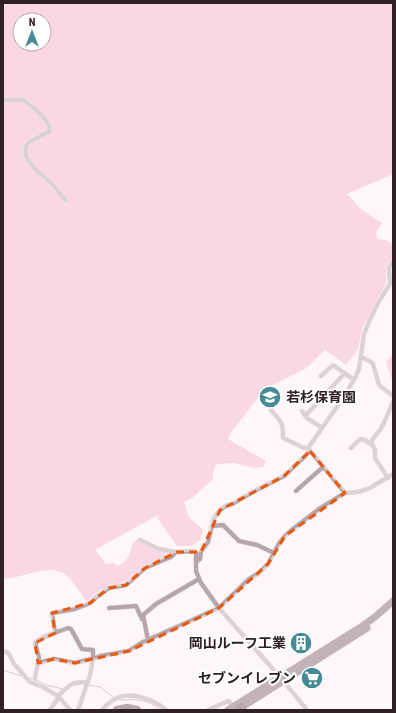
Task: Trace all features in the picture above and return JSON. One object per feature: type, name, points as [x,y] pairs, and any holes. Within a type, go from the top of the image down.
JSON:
[{"type":"highway","points":[[118,710],[126,708],[137,710]]},
{"type":"main road","points":[[240,708],[282,679],[363,631],[393,602]]},
{"type":"main road","points":[[375,620],[393,608]]},
{"type":"main road","points":[[240,708],[282,679]]},
{"type":"street","points":[[3,100],[22,100],[47,122],[50,127],[50,131],[28,143],[25,146],[25,154],[31,165],[41,176],[54,186],[65,200]]},
{"type":"street","points":[[196,562],[200,559],[201,551],[208,542],[214,518],[220,510],[284,476],[309,450],[322,428],[341,402],[359,369],[364,334],[378,303],[390,284],[389,268],[393,261]]},
{"type":"street","points":[[361,357],[373,364],[379,385],[393,396]]},
{"type":"street","points":[[321,376],[333,365],[354,380]]},
{"type":"street","points":[[306,415],[346,374]]},
{"type":"street","points":[[388,478],[375,458],[375,450],[372,440],[380,430],[393,402]]},
{"type":"street","points":[[271,410],[282,422],[284,438],[309,450],[345,493]]},
{"type":"street","points":[[302,411],[308,418],[322,428]]},
{"type":"street","points":[[351,448],[360,439],[366,440],[373,446]]},
{"type":"street","points":[[296,491],[323,467]]},
{"type":"street","points":[[38,663],[54,659],[75,663],[100,656],[129,652],[141,643],[219,608],[249,579],[260,573],[268,564],[285,536],[293,528],[319,509],[345,493],[358,492],[370,488],[393,474]]},
{"type":"street","points":[[212,526],[223,525],[239,541],[257,545],[274,553]]},
{"type":"street","points":[[140,540],[159,549],[177,552],[194,551],[196,553],[196,571],[199,579],[219,608],[282,679],[307,710]]},
{"type":"street","points":[[56,633],[52,613],[75,609],[90,603],[109,588],[126,585],[145,568],[171,557],[177,552]]},
{"type":"street","points":[[143,619],[143,615],[156,604],[199,579]]},
{"type":"street","points":[[109,608],[136,606],[143,619],[148,640]]},
{"type":"street","points":[[35,678],[39,655],[35,643],[38,639],[71,628],[81,648],[84,650],[92,650],[93,659],[88,682],[78,710]]},
{"type":"street","points":[[3,651],[9,654],[14,664],[30,682],[59,696],[70,710]]},
{"type":"street","points":[[50,710],[59,696],[69,685],[74,682],[88,682]]},
{"type":"street","points":[[102,710],[111,702],[122,696],[141,697],[152,701],[166,710]]},
{"type":"street","points":[[208,710],[229,701],[240,708]]},
{"type":"highlighted area","points":[[310,451],[345,493],[285,536],[268,564],[219,608],[129,651],[75,663],[54,659],[38,663],[35,643],[55,633],[52,613],[90,603],[109,588],[126,585],[145,568],[177,552],[201,552],[220,510],[284,476]]},
{"type":"shaded area","points":[[3,3],[393,3],[393,174],[347,194],[362,210],[382,223],[376,232],[377,239],[385,240],[393,244],[393,255],[386,268],[386,284],[362,329],[358,349],[346,365],[325,350],[305,369],[277,383],[263,388],[259,396],[230,434],[228,439],[266,461],[263,467],[254,468],[234,463],[216,464],[213,472],[213,479],[192,498],[184,502],[189,517],[203,530],[200,540],[191,546],[177,546],[156,516],[95,550],[106,564],[113,563],[118,566],[127,558],[132,545],[137,539],[146,545],[170,553],[170,555],[144,566],[125,582],[109,586],[94,594],[87,602],[71,580],[59,571],[40,571],[3,579]]},
{"type":"shaded area","points":[[393,354],[393,383],[386,362]]},
{"type":"waterway","points":[[3,670],[21,676]]},
{"type":"waterway","points":[[30,678],[50,686],[63,689]]},
{"type":"waterway","points":[[88,685],[100,687],[113,697]]},
{"type":"waterway","points":[[120,700],[136,700],[146,702],[156,706],[160,710]]},
{"type":"place","name":"若杉保育園","points":[[270,397]]},
{"type":"place","name":"岡山ルーフ工業","points":[[301,643]]},
{"type":"place","name":"セブンイレブン","points":[[312,678]]}]
